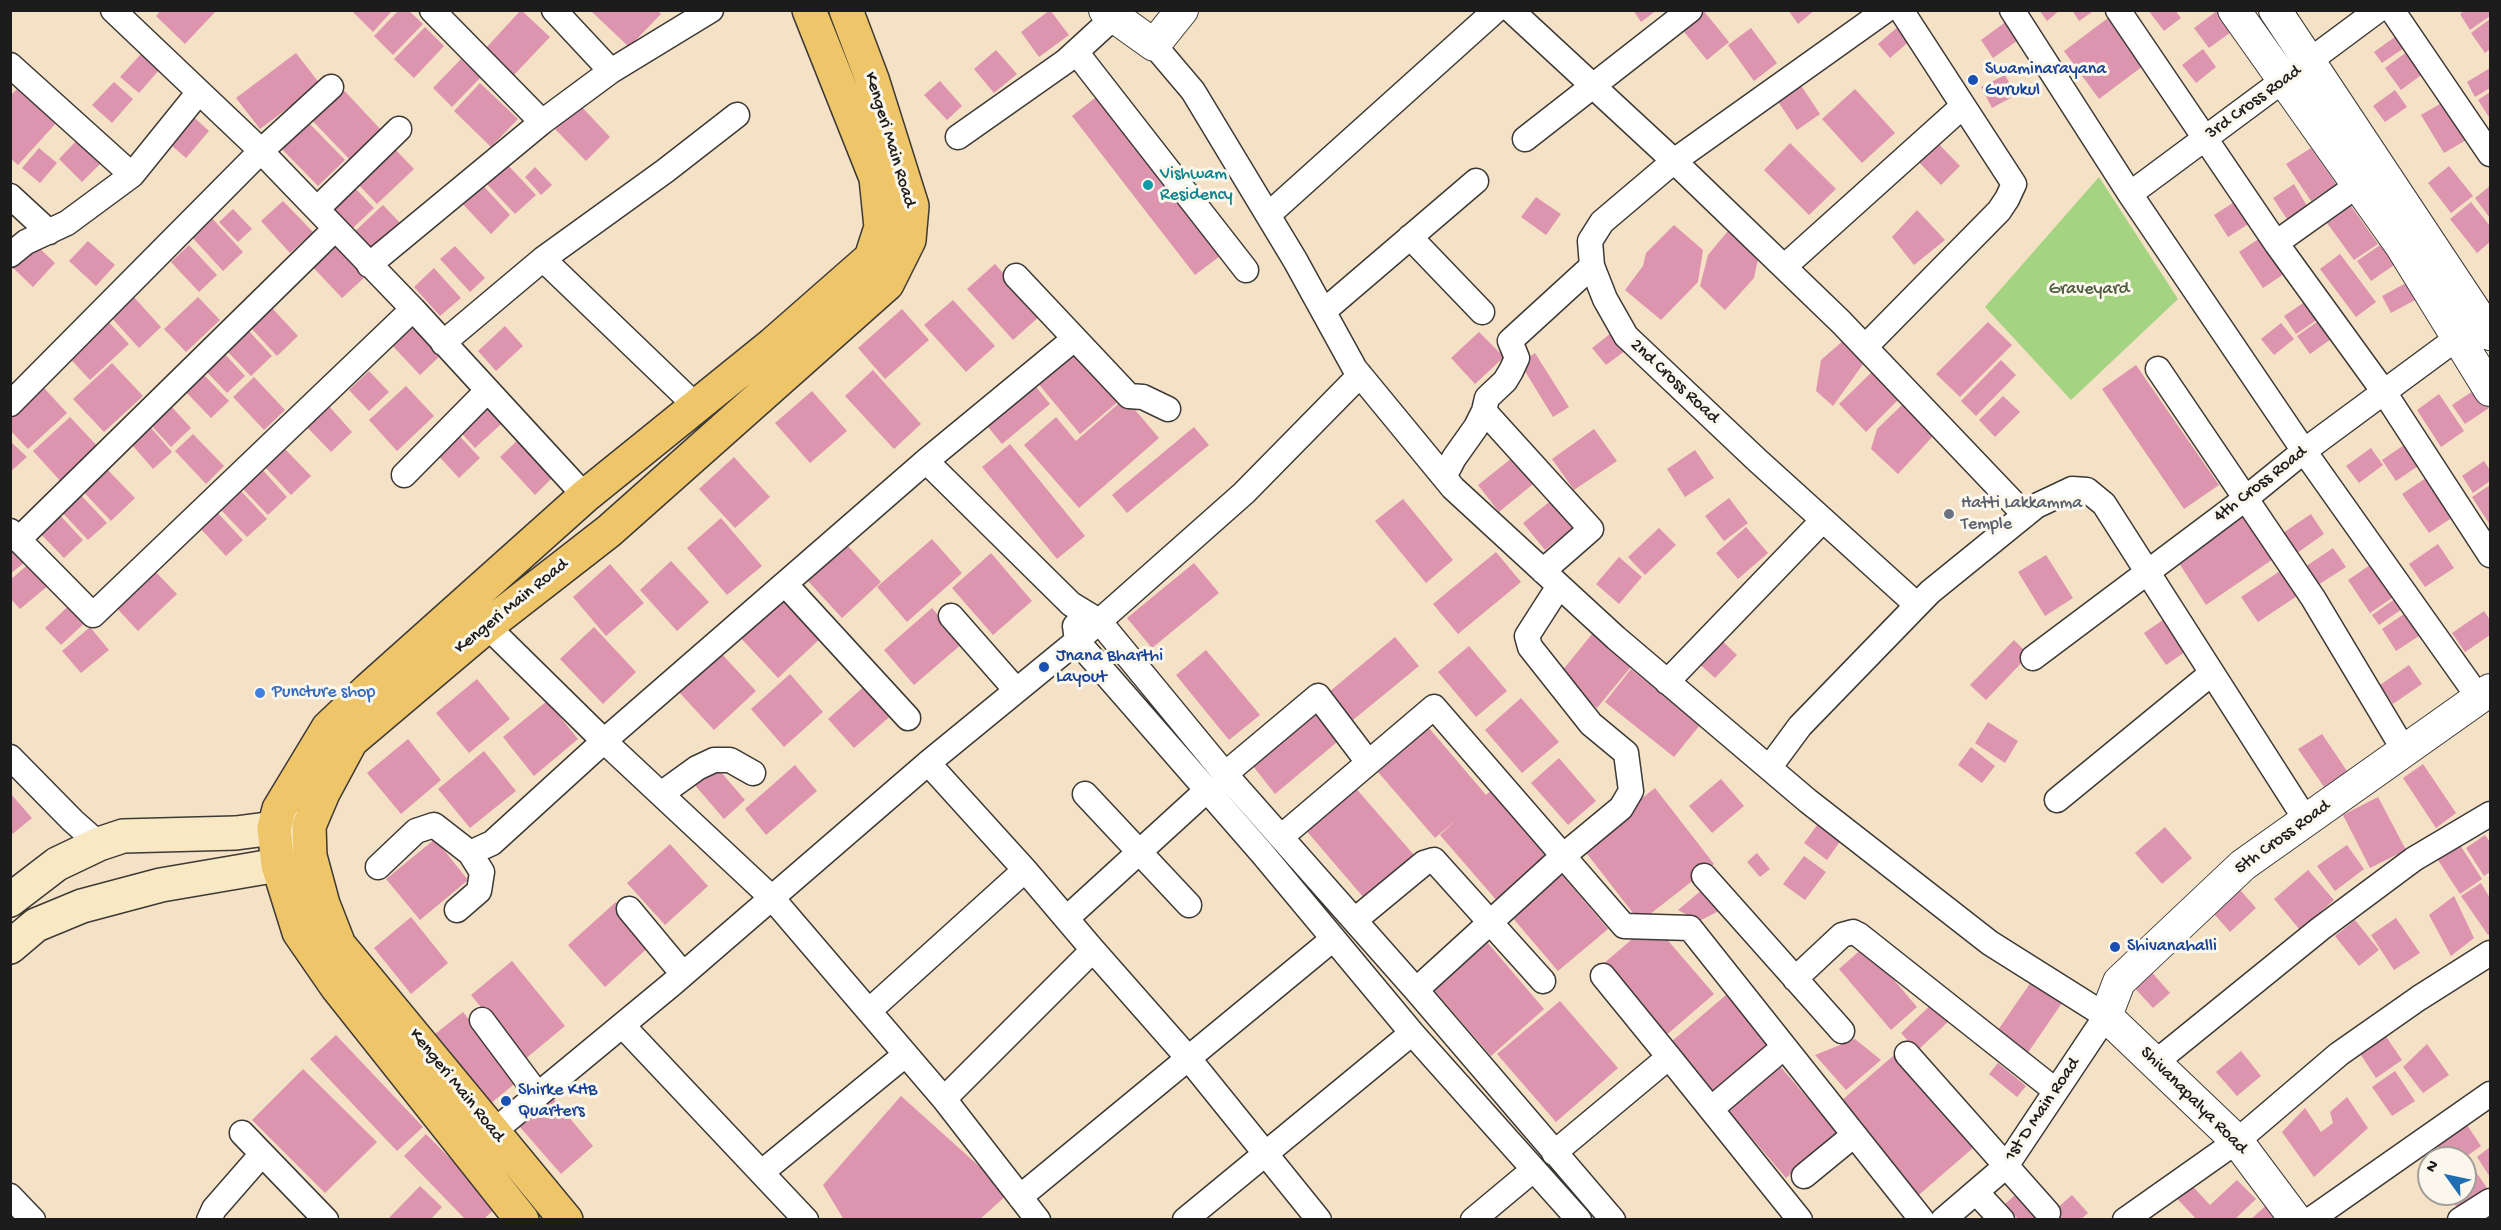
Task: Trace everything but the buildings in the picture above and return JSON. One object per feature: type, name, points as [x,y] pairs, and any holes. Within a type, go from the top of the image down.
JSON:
[{"type":"main road","name":"Kengeri Main Road","points":[[522,1220],[331,978],[299,932],[278,865],[274,828],[279,809],[287,793],[328,728],[585,496],[773,344],[871,258],[881,226],[876,178],[809,10]]},
{"type":"main road","name":"Kengeri Main Road","points":[[566,1220],[339,945],[323,904],[309,841],[322,792],[351,741],[487,626],[609,531],[887,284],[909,240],[912,206],[872,79],[846,10]]},
{"type":"main road","points":[[36,925],[13,898],[57,864],[99,844],[123,836],[236,834],[274,828],[309,841]]},
{"type":"main road","points":[[189,879],[195,864],[191,833]]},
{"type":"main road","points":[[10,947],[36,925],[82,906],[189,879],[278,865],[309,841]]},
{"type":"street","points":[[113,10],[261,151],[413,309],[585,496]]},
{"type":"street","points":[[432,10],[542,122]]},
{"type":"street","points":[[554,10],[611,71]]},
{"type":"street","points":[[1154,45],[1182,10]]},
{"type":"street","points":[[1268,215],[1496,10]]},
{"type":"street","points":[[1511,10],[1674,161],[1865,346],[2025,514]]},
{"type":"street","points":[[1525,139],[1690,10]]},
{"type":"street","name":"2nd Cross Road","points":[[1886,10],[1674,161],[1602,222],[1590,241],[1592,266],[1605,299],[1626,336],[1917,605]]},
{"type":"street","points":[[1865,346],[1999,211],[2014,184],[1901,10]]},
{"type":"street","points":[[2012,10],[2130,194],[2304,451],[2485,694]]},
{"type":"street","points":[[2118,10],[2276,243],[2384,392],[2490,555]]},
{"type":"street","points":[[2234,10],[2402,247],[2480,327]]},
{"type":"street","points":[[2275,10],[2311,62],[2480,327],[2490,390]]},
{"type":"street","name":"3rd Cross Road","points":[[2130,194],[2311,62],[2378,10]]},
{"type":"street","points":[[2392,10],[2490,154]]},
{"type":"street","points":[[369,265],[542,122],[611,71],[705,12]]},
{"type":"street","points":[[958,137],[1076,52],[1109,14],[1154,45],[1193,91],[1360,375],[1444,477],[1551,578],[1667,682],[1769,768],[1990,943],[2106,1016]]},
{"type":"street","points":[[1076,52],[1246,270]]},
{"type":"street","points":[[10,65],[132,175]]},
{"type":"street","points":[[10,404],[261,151],[331,87]]},
{"type":"street","points":[[10,255],[27,242],[67,223],[132,175],[199,92]]},
{"type":"street","points":[[1784,267],[1963,106]]},
{"type":"street","points":[[444,343],[543,259],[665,171],[737,115]]},
{"type":"street","points":[[317,209],[399,129]]},
{"type":"street","points":[[1324,311],[1476,181]]},
{"type":"street","points":[[2276,243],[2359,184]]},
{"type":"street","points":[[10,196],[49,232]]},
{"type":"street","points":[[335,229],[14,535],[93,615],[413,309]]},
{"type":"street","points":[[1410,237],[1482,312]]},
{"type":"street","points":[[543,259],[696,406]]},
{"type":"street","points":[[1444,477],[1454,458],[1476,427],[1484,411],[1486,398],[1505,381],[1517,358],[1510,342],[1592,266]]},
{"type":"street","points":[[1016,276],[1129,396],[1143,397],[1168,409]]},
{"type":"street","name":"4th Cross Road","points":[[2033,658],[2245,499],[2304,451],[2384,392],[2480,327]]},
{"type":"street","points":[[470,854],[492,843],[604,741],[926,461],[1074,339]]},
{"type":"street","points":[[2158,369],[2313,598],[2404,750]]},
{"type":"street","points":[[493,1132],[623,1026],[928,763],[1077,641],[1244,493],[1360,375]]},
{"type":"street","points":[[404,475],[487,390]]},
{"type":"street","points":[[1416,990],[1563,856],[1621,808],[1630,791],[1626,753],[1591,724],[1530,647],[1527,636],[1551,578],[1591,529],[1484,411]]},
{"type":"street","points":[[926,461],[1071,604],[1099,621],[1225,774],[1416,990],[1613,1220]]},
{"type":"street","points":[[1769,768],[1800,726],[1930,592],[2036,506],[2072,489],[2087,490],[2104,504],[2306,820]]},
{"type":"street","points":[[1667,682],[1823,520]]},
{"type":"street","points":[[785,584],[908,718]]},
{"type":"street","points":[[1071,604],[1077,641],[1262,853],[1412,1033],[1579,1220]]},
{"type":"street","points":[[951,616],[1016,690]]},
{"type":"street","points":[[487,626],[604,741],[772,898],[944,1099],[1026,1211],[1189,1059],[1333,939]]},
{"type":"street","points":[[2057,800],[2212,673]]},
{"type":"street","name":"5th Cross Road","points":[[2106,1016],[2119,982],[2243,865],[2485,694]]},
{"type":"street","points":[[1225,774],[1318,696],[1368,762]]},
{"type":"street","points":[[1281,837],[1434,707],[1624,926],[1690,928],[1922,1220]]},
{"type":"street","points":[[10,757],[72,821],[99,844]]},
{"type":"street","points":[[661,795],[697,768],[714,760],[730,760],[753,773]]},
{"type":"street","points":[[928,763],[1025,870],[1189,1059],[1319,1220]]},
{"type":"street","points":[[1067,918],[1206,791]]},
{"type":"street","points":[[1085,794],[1189,905]]},
{"type":"street","points":[[2156,1062],[2320,929],[2414,858],[2490,814]]},
{"type":"street","points":[[378,867],[416,831],[434,825],[470,854],[482,872],[479,891],[457,910]]},
{"type":"street","points":[[1355,920],[1430,859],[1438,863],[1543,981]]},
{"type":"street","points":[[870,1011],[1025,870]]},
{"type":"street","points":[[1704,876],[1842,1031]]},
{"type":"street","points":[[628,909],[684,974]]},
{"type":"street","points":[[1795,979],[1842,935],[1852,932],[1859,935],[2056,1091]]},
{"type":"street","points":[[944,1099],[1094,950]]},
{"type":"street","points":[[2125,1220],[2237,1141],[2339,1054],[2419,998],[2490,953]]},
{"type":"street","points":[[1603,976],[1800,1220]]},
{"type":"street","name":"Shivanapalya Road","points":[[2106,1016],[2237,1141],[2296,1220]]},
{"type":"street","name":"1st D Main Road","points":[[1943,1220],[2006,1166],[2106,1016]]},
{"type":"street","points":[[482,1020],[538,1095]]},
{"type":"street","points":[[623,1026],[806,1220]]},
{"type":"street","points":[[1185,1220],[1412,1033]]},
{"type":"street","points":[[1711,1109],[1784,1047]]},
{"type":"street","points":[[1907,1054],[2048,1213]]},
{"type":"street","points":[[762,1172],[905,1055]]},
{"type":"street","points":[[1554,1153],[1669,1057]]},
{"type":"street","points":[[2310,1220],[2490,1094]]},
{"type":"street","points":[[242,1133],[325,1219]]},
{"type":"street","points":[[1804,1176],[1854,1135]]},
{"type":"street","points":[[209,1220],[214,1209],[262,1154]]},
{"type":"street","points":[[1473,1220],[1533,1170]]},
{"type":"street","points":[[1976,1192],[2002,1220]]},
{"type":"street","points":[[10,1196],[33,1220]]},
{"type":"street","points":[[2460,1220],[2490,1201]]},
{"type":"green space","name":"Graveyard","points":[[2099,177],[2178,299],[2071,400],[1985,307]]},
{"type":"place","name":"Swaminarayana Gurukul","points":[[1973,80]]},
{"type":"place","name":"Vishwam Residency","points":[[1148,185]]},
{"type":"place","name":"Hatti Lakkamma Temple","points":[[1949,514]]},
{"type":"place","name":"Jnana Bharthi Layout","points":[[1044,667]]},
{"type":"place","name":"Puncture shop","points":[[260,693]]},
{"type":"place","name":"Shivanahalli","points":[[2115,947]]},
{"type":"place","name":"Shirke KHB Quarters","points":[[506,1101]]}]
